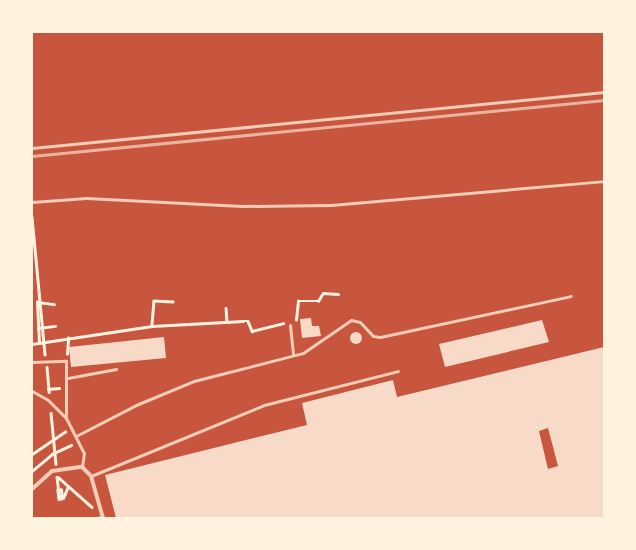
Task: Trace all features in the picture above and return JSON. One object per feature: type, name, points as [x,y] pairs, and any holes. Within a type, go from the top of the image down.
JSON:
[{"type":"street","points":[[32,489],[52,471],[82,467],[91,476],[103,517]]},
{"type":"lane","points":[[32,148],[604,92]]},
{"type":"lane","points":[[32,202],[86,198],[242,206],[331,205],[604,181]]},
{"type":"lane","points":[[76,436],[130,407],[194,381],[293,355],[312,348],[351,320],[360,322],[373,336],[380,337],[571,296]]},
{"type":"lane","points":[[290,325],[293,355]]},
{"type":"lane","points":[[32,362],[63,360],[67,363],[68,378],[66,418]]},
{"type":"lane","points":[[68,378],[116,369]]},
{"type":"lane","points":[[91,476],[264,405],[398,371]]},
{"type":"lane","points":[[32,391],[48,400],[66,418],[84,453],[82,467]]},
{"type":"lane","points":[[95,518],[103,517]]},
{"type":"path","points":[[292,321],[297,317],[298,301],[318,301],[323,293],[338,294]]},
{"type":"path","points":[[152,326],[154,301],[173,302]]},
{"type":"path","points":[[40,343],[37,302],[54,304]]},
{"type":"path","points":[[226,308],[227,321]]},
{"type":"path","points":[[32,344],[152,326],[248,321],[252,331],[287,323]]},
{"type":"path","points":[[38,328],[55,326]]},
{"type":"path","points":[[67,363],[68,338]]},
{"type":"path","points":[[46,390],[60,388],[61,393],[49,394]]},
{"type":"path","points":[[32,454],[71,428]]},
{"type":"path","points":[[32,471],[52,454],[79,441]]},
{"type":"path","points":[[52,471],[103,517]]},
{"type":"path","points":[[59,494],[62,498],[61,490],[58,490],[59,499],[63,498],[68,487]]},
{"type":"building","points":[[311,318],[312,326],[319,326],[321,336],[302,338],[300,319]]},
{"type":"building","points":[[542,320],[549,342],[445,367],[439,344]]},
{"type":"building","points":[[356,332],[360,334],[362,338],[360,342],[356,344],[352,342],[350,338],[352,334]]},
{"type":"building","points":[[164,337],[166,358],[71,367],[69,347]]},
{"type":"building","points":[[604,347],[604,518],[116,518],[105,475],[307,425],[302,403],[393,380],[397,397]],"holes":[[[548,428],[558,466],[548,469],[539,431]]]},
{"type":"railway","points":[[32,156],[604,100]]}]
